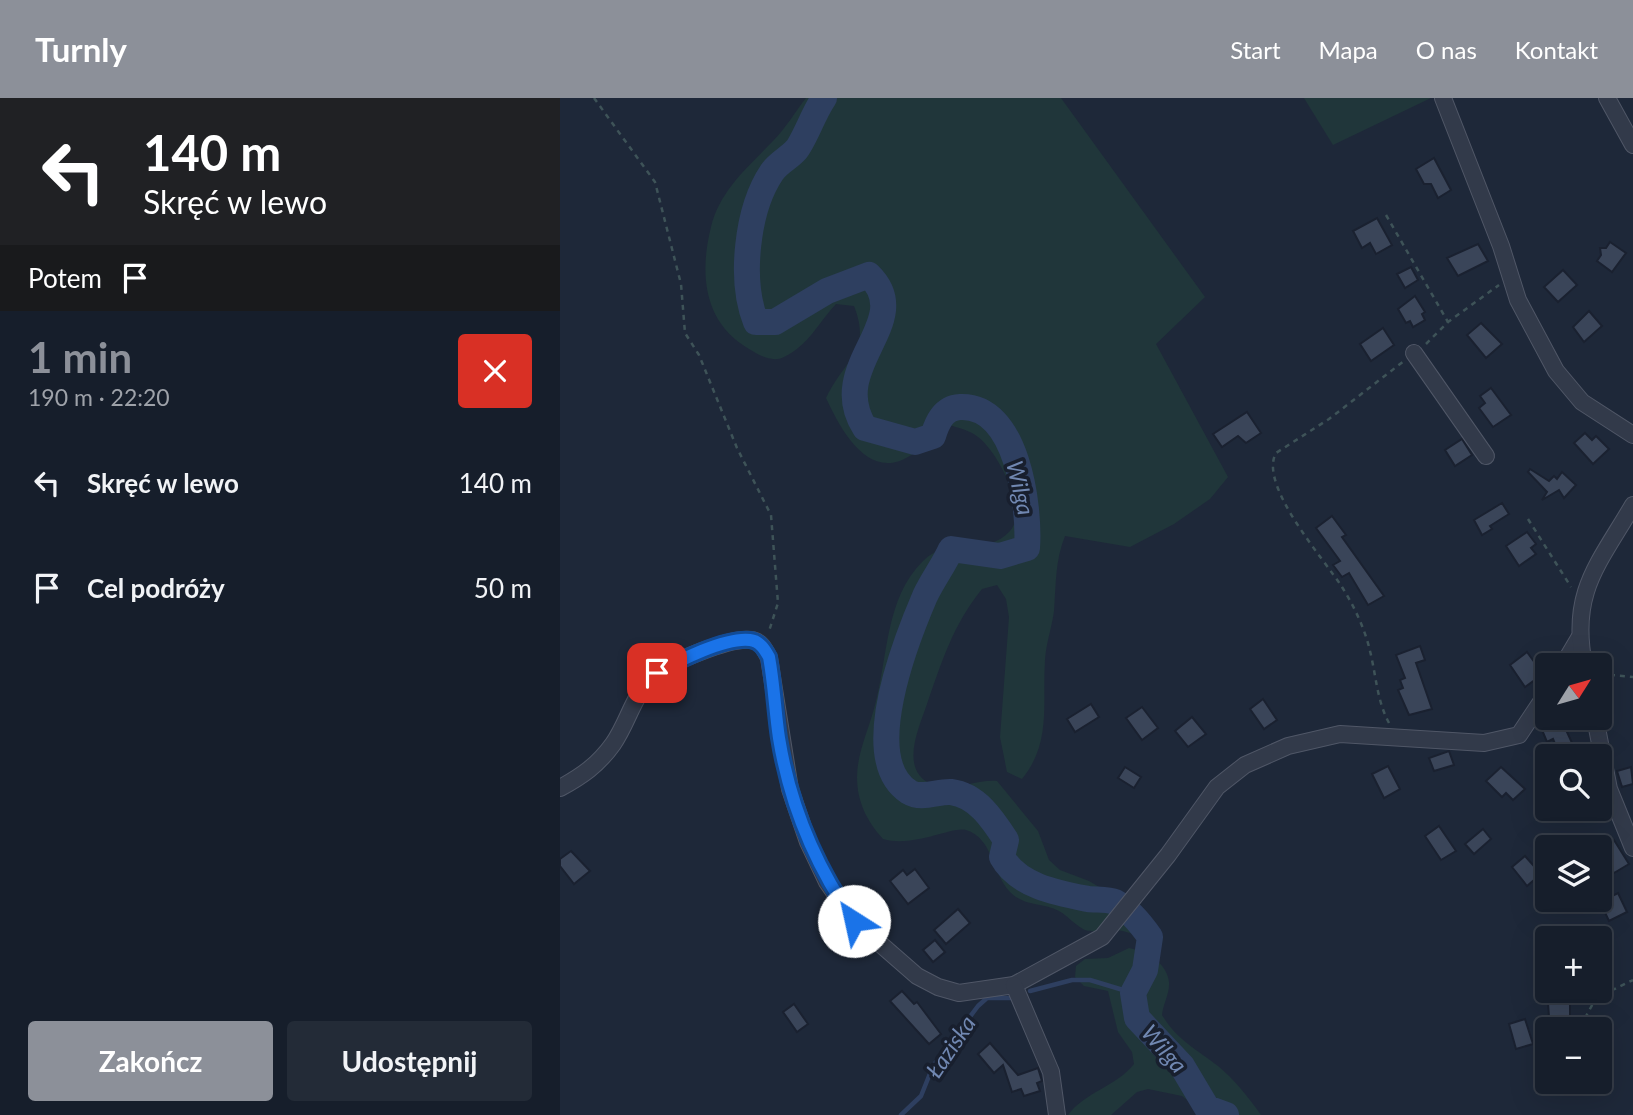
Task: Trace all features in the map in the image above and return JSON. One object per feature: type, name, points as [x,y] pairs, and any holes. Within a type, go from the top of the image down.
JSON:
[{"type":"street","points":[[1443,98],[1501,246],[1518,300],[1568,389],[1600,415],[1633,435]]},
{"type":"street","points":[[1607,98],[1633,145]]},
{"type":"street","points":[[1414,353],[1486,456]]},
{"type":"street","points":[[1582,653],[1579,638],[1582,603],[1588,583],[1633,505]]},
{"type":"street","points":[[1570,653],[1579,638]]},
{"type":"street","points":[[560,788],[590,772],[614,743],[639,692],[657,673],[677,662],[732,642],[751,640],[762,645],[769,657],[790,789],[822,872],[854,921],[917,976],[938,987],[959,993],[1014,985],[1102,937],[1217,787],[1245,765],[1288,746],[1340,734],[1484,743],[1519,735],[1535,711]]},
{"type":"street","points":[[1597,730],[1609,789],[1633,848]]},
{"type":"street","points":[[1014,985],[1051,1072],[1057,1115]]},
{"type":"path","points":[[594,98],[655,182],[681,284],[685,333],[699,355],[737,448],[771,515],[778,603],[773,624],[762,645]]},
{"type":"path","points":[[1387,215],[1448,322]]},
{"type":"path","points":[[1398,738],[1380,701],[1364,630],[1343,589],[1291,514],[1272,473],[1271,462],[1276,453],[1329,419],[1414,353],[1448,322],[1510,277]]},
{"type":"path","points":[[1528,519],[1582,603]]},
{"type":"path","points":[[1612,675],[1633,677]]},
{"type":"path","points":[[1586,1017],[1596,998],[1633,980]]},
{"type":"green space","points":[[806,98],[1061,98],[1205,297],[1156,344],[1228,477],[1210,499],[1174,524],[1130,547],[1065,536],[1058,564],[1054,611],[1046,654],[1042,737],[1038,751],[1022,779],[1007,772],[1000,737],[1009,617],[1006,599],[997,585],[982,589],[963,616],[938,673],[914,748],[916,770],[933,785],[948,787],[997,781],[1038,831],[1049,860],[1060,870],[1089,881],[1116,897],[1143,934],[1117,930],[1085,930],[1059,911],[1016,897],[1004,884],[982,840],[966,830],[907,841],[883,839],[864,811],[857,786],[859,759],[875,705],[890,629],[901,592],[923,561],[934,553],[945,548],[979,545],[1000,539],[1010,531],[1015,522],[1016,509],[1008,481],[994,455],[986,444],[968,431],[949,425],[914,453],[898,461],[884,463],[871,459],[849,438],[826,398],[858,345],[859,322],[854,306],[836,304],[800,347],[779,359],[757,354],[749,349],[722,326],[714,312],[706,280],[706,263],[707,245],[715,214],[728,190],[778,136]]},
{"type":"green space","points":[[1304,98],[1431,98],[1333,145]]},
{"type":"green space","points":[[1129,948],[1154,959],[1164,969],[1169,986],[1162,1015],[1168,1024],[1181,1038],[1230,1077],[1261,1115],[1221,1115],[1201,1111],[1182,1096],[1148,1089],[1137,1092],[1111,1115],[1068,1115],[1083,1100],[1119,1078],[1134,1064],[1132,1052],[1118,1032],[1108,991],[1084,986],[1075,977],[1076,966],[1085,959],[1108,958]]},
{"type":"building","points":[[1434,158],[1451,190],[1438,198],[1431,184],[1424,184],[1416,169]]},
{"type":"building","points":[[1377,218],[1392,245],[1376,254],[1370,243],[1362,248],[1353,231]]},
{"type":"building","points":[[1610,242],[1626,253],[1612,272],[1597,261],[1601,255],[1600,248],[1606,248]]},
{"type":"building","points":[[1478,244],[1488,261],[1458,276],[1447,258]]},
{"type":"building","points":[[1411,267],[1418,280],[1405,288],[1397,274]]},
{"type":"building","points":[[1563,270],[1577,285],[1558,302],[1544,287]]},
{"type":"building","points":[[1415,296],[1425,312],[1422,314],[1425,320],[1413,327],[1410,321],[1406,323],[1398,309]]},
{"type":"building","points":[[1589,311],[1602,326],[1584,342],[1573,327]]},
{"type":"building","points":[[1481,323],[1502,344],[1486,358],[1467,335]]},
{"type":"building","points":[[1383,328],[1394,345],[1371,361],[1360,344]]},
{"type":"building","points":[[1491,388],[1511,415],[1493,427],[1479,408],[1485,403],[1480,396]]},
{"type":"building","points":[[1247,412],[1261,433],[1246,443],[1238,436],[1222,447],[1213,434]]},
{"type":"building","points":[[1585,433],[1592,440],[1596,436],[1609,449],[1593,464],[1574,443]]},
{"type":"building","points":[[1462,439],[1472,455],[1455,466],[1445,450]]},
{"type":"building","points":[[1530,469],[1549,481],[1554,476],[1557,479],[1562,472],[1576,485],[1564,498],[1559,490],[1542,500],[1547,492],[1528,472]]},
{"type":"building","points":[[1502,503],[1509,514],[1490,526],[1492,529],[1482,535],[1474,520]]},
{"type":"building","points":[[1332,516],[1346,535],[1342,537],[1384,596],[1368,605],[1349,573],[1342,577],[1333,565],[1340,561],[1316,528]]},
{"type":"building","points":[[1527,532],[1536,544],[1531,548],[1536,554],[1519,566],[1506,546]]},
{"type":"building","points":[[1420,646],[1425,660],[1416,663],[1432,709],[1409,715],[1398,690],[1403,688],[1400,680],[1405,678],[1396,655]]},
{"type":"building","points":[[1527,652],[1535,663],[1535,680],[1525,687],[1510,665]]},
{"type":"building","points":[[1263,699],[1277,720],[1264,729],[1250,709]]},
{"type":"building","points":[[1091,704],[1099,717],[1075,732],[1067,719]]},
{"type":"building","points":[[1142,707],[1158,728],[1142,740],[1126,718]]},
{"type":"building","points":[[1192,717],[1206,734],[1188,747],[1175,731]]},
{"type":"building","points":[[1542,730],[1566,730],[1573,744],[1555,744],[1553,739],[1547,742]]},
{"type":"building","points":[[1449,751],[1454,765],[1434,771],[1429,758]]},
{"type":"building","points":[[1388,766],[1400,789],[1384,798],[1372,774]]},
{"type":"building","points":[[1125,767],[1141,777],[1134,788],[1118,778]]},
{"type":"building","points":[[1501,767],[1525,789],[1513,800],[1506,793],[1502,797],[1486,781]]},
{"type":"building","points":[[1631,767],[1633,784],[1622,787],[1617,771]]},
{"type":"building","points":[[1439,826],[1456,851],[1441,860],[1425,836]]},
{"type":"building","points":[[1483,829],[1491,839],[1474,854],[1465,844]]},
{"type":"building","points":[[1614,840],[1629,864],[1614,873],[1612,841]]},
{"type":"building","points":[[571,851],[590,871],[574,884],[560,866],[560,859]]},
{"type":"building","points":[[1525,856],[1535,867],[1535,879],[1527,886],[1512,867]]},
{"type":"building","points":[[915,869],[929,888],[908,904],[890,881],[903,870],[907,875]]},
{"type":"building","points":[[1618,893],[1627,912],[1609,921],[1605,912],[1612,912],[1612,896]]},
{"type":"building","points":[[871,904],[891,922],[883,932],[862,914]]},
{"type":"building","points":[[958,909],[970,923],[946,944],[934,930]]},
{"type":"building","points":[[935,940],[945,952],[933,962],[923,950]]},
{"type":"building","points":[[902,991],[914,1004],[917,1002],[941,1034],[929,1044],[890,1001]]},
{"type":"building","points":[[1548,1003],[1570,1003],[1570,1017],[1549,1017]]},
{"type":"building","points":[[794,1004],[808,1024],[797,1032],[783,1012]]},
{"type":"building","points":[[1525,1019],[1533,1044],[1516,1049],[1509,1024]]},
{"type":"building","points":[[990,1043],[1018,1075],[1038,1068],[1042,1081],[1037,1083],[1040,1091],[1024,1096],[1021,1089],[1012,1092],[1003,1065],[994,1073],[978,1054]]},
{"type":"waterway","name":"Wilga","points":[[824,98],[799,146],[772,172],[757,205],[751,225],[747,266],[751,305],[756,322],[775,322],[827,291],[869,275],[881,293],[883,310],[855,385],[856,406],[865,428],[915,442],[933,436],[939,421],[949,410],[960,407],[979,410],[995,422],[1007,439],[1016,461],[1026,508],[1027,548],[1000,556],[951,549],[925,596],[891,697],[887,753],[894,776],[914,794],[951,792],[976,803],[1006,840],[1002,857],[1009,867],[1028,881],[1064,894],[1115,902],[1135,918],[1150,937],[1145,970],[1133,993],[1137,1018],[1182,1066],[1207,1108],[1226,1115]]},
{"type":"waterway","name":"Łaziska","points":[[1030,991],[1072,980],[1090,980],[1133,993]]},
{"type":"waterway","name":"Łaziska","points":[[901,1115],[921,1096],[933,1066],[978,1006],[987,998],[1012,998]]},
{"type":"route","points":[[657,673],[677,662],[732,642],[751,640],[762,645],[769,657],[779,738],[790,789],[808,842],[827,882],[854,921]]}]
